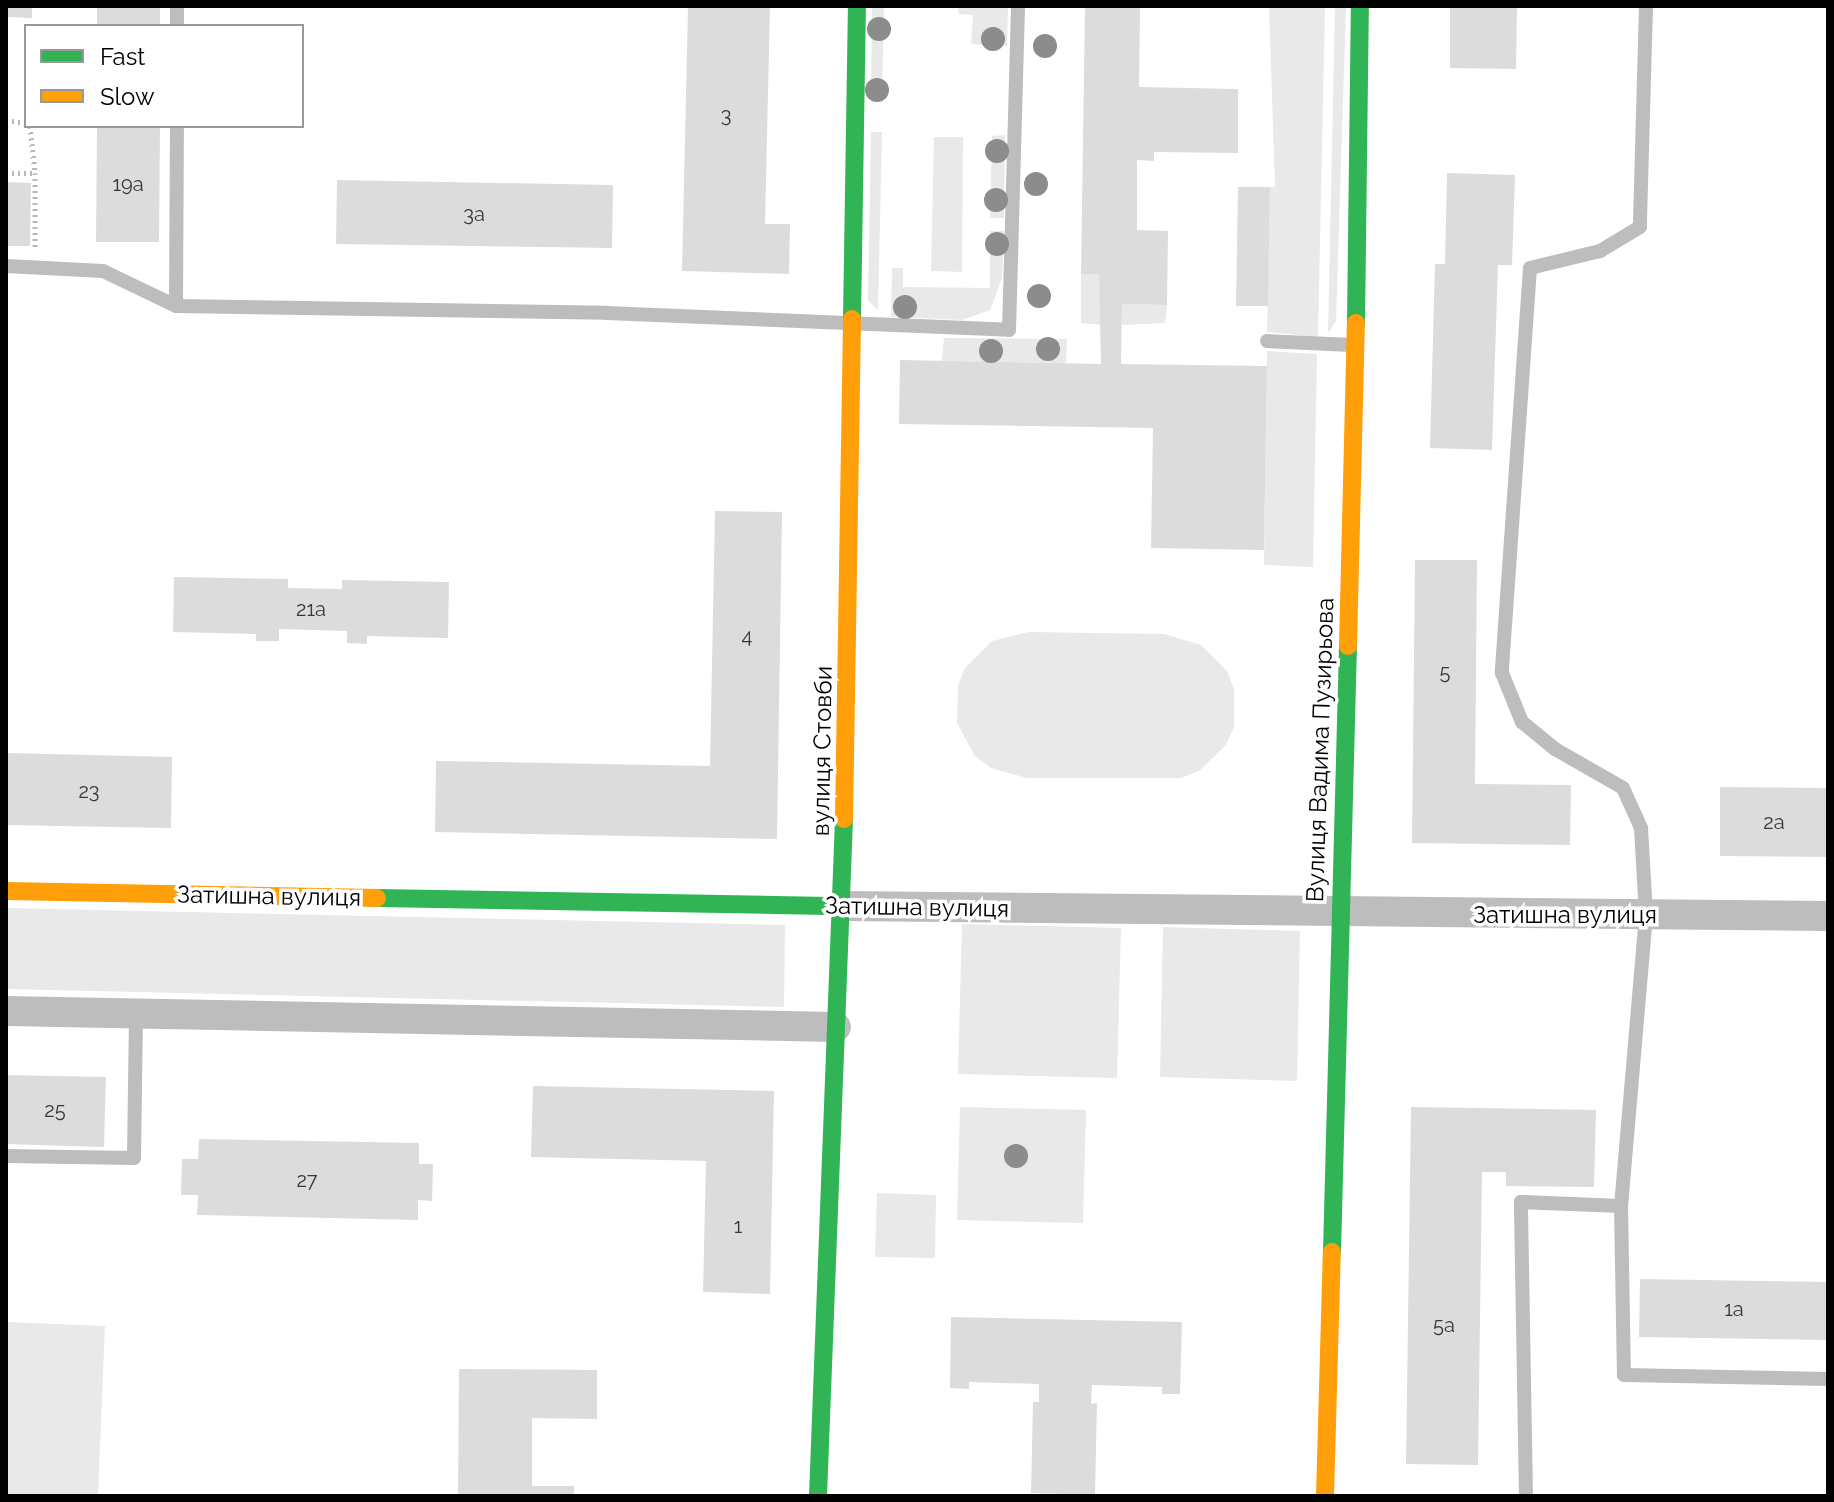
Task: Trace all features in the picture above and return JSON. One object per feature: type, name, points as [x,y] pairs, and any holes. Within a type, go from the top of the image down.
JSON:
[{"type":"street","name":"вулиця Стовби","points":[[818,1496],[843,906],[857,6]]},
{"type":"street","name":"Вулиця Вадима Пузирьова","points":[[1325,1496],[1356,345],[1360,6]]},
{"type":"street","name":"Затишна вулиця","points":[[6,891],[1339,914],[1828,916]]},
{"type":"street","points":[[6,1011],[836,1027]]},
{"type":"lane","points":[[6,266],[103,271],[176,306],[607,313],[853,326],[1009,330],[1018,6]]},
{"type":"lane","points":[[1646,6],[1640,227],[1600,251],[1530,268],[1502,673],[1522,722],[1555,749],[1623,788],[1641,828],[1646,915],[1621,1206],[1624,1375],[1828,1379]]},
{"type":"lane","points":[[176,306],[177,128]]},
{"type":"lane","points":[[1267,341],[1356,345]]},
{"type":"lane","points":[[6,1156],[134,1158],[136,1014]]},
{"type":"lane","points":[[1526,1496],[1521,1202],[1621,1206]]},
{"type":"path","points":[[28,128],[35,173],[34,267]]},
{"type":"path","points":[[6,173],[35,173]]},
{"type":"shaded area","points":[[872,6],[884,6],[882,95],[871,95]]},
{"type":"shaded area","points":[[958,6],[1008,6],[1007,46],[971,44],[973,15],[959,14]]},
{"type":"shaded area","points":[[1269,6],[1325,6],[1318,337],[1267,332],[1270,187],[1275,187]]},
{"type":"shaded area","points":[[1335,6],[1346,6],[1336,321],[1328,333]]},
{"type":"shaded area","points":[[871,132],[882,132],[878,310],[868,301]]},
{"type":"shaded area","points":[[1005,135],[1004,218],[990,218],[992,136]]},
{"type":"shaded area","points":[[934,137],[963,137],[962,272],[931,271]]},
{"type":"shaded area","points":[[990,231],[1004,231],[1002,278],[990,310],[962,320],[891,317],[892,268],[903,268],[903,287],[990,288]]},
{"type":"shaded area","points":[[1081,274],[1099,274],[1102,325],[1081,323]]},
{"type":"shaded area","points":[[1122,304],[1167,305],[1165,323],[1122,325]]},
{"type":"shaded area","points":[[944,338],[1067,339],[1066,363],[942,361]]},
{"type":"shaded area","points":[[1267,351],[1317,354],[1313,567],[1264,565]]},
{"type":"shaded area","points":[[1029,632],[1164,634],[1201,645],[1227,671],[1234,689],[1234,727],[1226,745],[1199,771],[1181,778],[1027,778],[991,768],[975,756],[957,723],[958,685],[965,668],[992,641]]},
{"type":"shaded area","points":[[6,908],[785,925],[784,1007],[6,989]]},
{"type":"shaded area","points":[[962,924],[1121,928],[1117,1078],[958,1074]]},
{"type":"shaded area","points":[[1163,927],[1300,931],[1297,1081],[1160,1077]]},
{"type":"shaded area","points":[[960,1107],[1086,1110],[1083,1223],[957,1220]]},
{"type":"shaded area","points":[[877,1193],[936,1195],[935,1258],[875,1257]]},
{"type":"shaded area","points":[[6,1322],[105,1326],[98,1496],[6,1496]]},
{"type":"building","points":[[6,6],[32,6],[32,18],[6,17]]},
{"type":"building","points":[[97,6],[160,6],[160,24],[97,24]]},
{"type":"building","points":[[688,6],[770,6],[765,224],[790,224],[789,274],[682,271]]},
{"type":"building","points":[[1085,6],[1140,6],[1139,87],[1238,89],[1238,153],[1154,152],[1154,161],[1137,160],[1137,230],[1168,231],[1167,305],[1122,304],[1121,364],[1267,366],[1264,550],[1151,548],[1153,428],[899,424],[900,360],[1101,364],[1099,274],[1081,274]]},
{"type":"building","points":[[1450,6],[1517,6],[1516,69],[1450,68]]},
{"type":"building","points":[[97,128],[160,128],[159,242],[96,242]]},
{"type":"building","points":[[1447,173],[1515,175],[1512,265],[1498,265],[1492,450],[1430,448],[1435,264],[1445,264]]},
{"type":"building","points":[[337,180],[613,185],[612,248],[336,244]]},
{"type":"building","points":[[6,182],[31,183],[30,246],[6,246]]},
{"type":"building","points":[[1238,187],[1270,187],[1268,306],[1236,306]]},
{"type":"building","points":[[715,511],[782,512],[777,839],[435,832],[436,761],[710,766]]},
{"type":"building","points":[[1415,560],[1477,560],[1475,784],[1571,785],[1570,845],[1412,843]]},
{"type":"building","points":[[174,577],[288,579],[288,588],[342,589],[342,580],[449,582],[448,638],[367,636],[367,644],[347,643],[347,631],[279,629],[279,641],[256,641],[256,634],[173,632]]},
{"type":"building","points":[[6,753],[172,757],[171,828],[6,825]]},
{"type":"building","points":[[1720,787],[1828,788],[1828,857],[1720,856]]},
{"type":"building","points":[[6,1075],[106,1077],[104,1147],[6,1144]]},
{"type":"building","points":[[533,1086],[774,1091],[770,1294],[703,1292],[706,1161],[531,1157]]},
{"type":"building","points":[[1411,1107],[1596,1110],[1594,1187],[1506,1186],[1506,1172],[1482,1172],[1478,1465],[1406,1464]]},
{"type":"building","points":[[199,1139],[419,1143],[419,1164],[433,1164],[432,1201],[418,1200],[418,1220],[197,1215],[198,1195],[181,1195],[182,1159],[198,1159]]},
{"type":"building","points":[[1640,1279],[1828,1282],[1828,1340],[1639,1337]]},
{"type":"building","points":[[951,1317],[1182,1322],[1180,1394],[1162,1394],[1162,1387],[1092,1385],[1091,1404],[1097,1403],[1095,1495],[1031,1493],[1033,1402],[1039,1402],[1039,1384],[969,1382],[969,1389],[950,1388]]},
{"type":"building","points":[[459,1369],[597,1370],[597,1419],[532,1418],[532,1486],[574,1486],[574,1496],[458,1496]]},
{"type":"traffic: fast","points":[[852,319],[857,6]]},
{"type":"traffic: fast","points":[[1356,323],[1360,6]]},
{"type":"traffic: fast","points":[[1332,1252],[1348,646]]},
{"type":"traffic: fast","points":[[818,1496],[844,819]]},
{"type":"traffic: fast","points":[[377,898],[843,906]]},
{"type":"traffic: slow","points":[[844,819],[852,319]]},
{"type":"traffic: slow","points":[[1348,646],[1356,323]]},
{"type":"traffic: slow","points":[[6,891],[377,898]]},
{"type":"traffic: slow","points":[[1325,1496],[1332,1252]]}]
